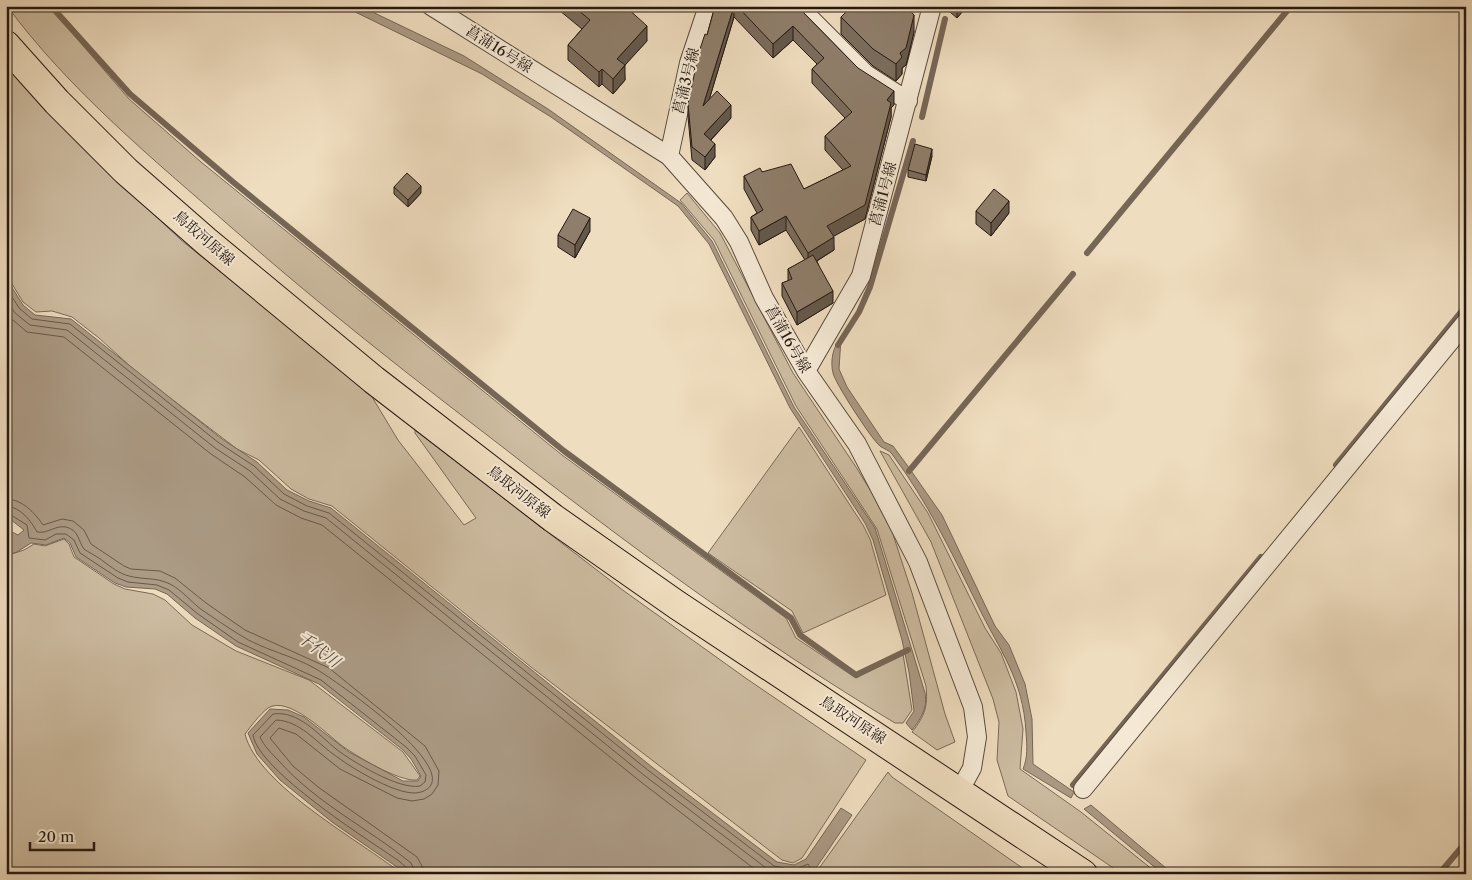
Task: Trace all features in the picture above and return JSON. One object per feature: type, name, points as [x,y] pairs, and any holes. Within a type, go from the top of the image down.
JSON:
[{"type":"main road","name":"鳥取河原線","points":[[6,45],[57,102],[126,171],[206,241],[382,386],[552,518],[611,560],[960,790],[1083,874]]},
{"type":"street","name":"菖蒲16号線","points":[[431,6],[669,156],[724,218],[739,242],[764,298],[806,371],[857,444],[918,562],[973,707],[977,737],[972,768],[960,790]]},
{"type":"street","name":"菖蒲3号線","points":[[669,156],[689,63],[708,6]]},
{"type":"street","points":[[798,6],[866,74],[908,101]]},
{"type":"street","name":"菖蒲1号線","points":[[806,371],[861,276],[932,6]]},
{"type":"street","points":[[1083,788],[1466,322]]},
{"type":"shaded area","points":[[7,6],[49,6],[129,99],[201,162],[562,455],[786,618],[796,638],[856,678],[903,654],[912,710],[903,723],[895,723],[844,691],[693,590],[548,482],[364,339],[264,256],[114,123],[57,67]]},
{"type":"shaded area","points":[[6,65],[63,128],[181,240],[369,392],[398,440],[464,525],[476,518],[415,433],[415,430],[624,591],[747,679],[866,760],[802,858],[793,863],[782,860],[531,667],[332,506],[309,499],[291,489],[259,460],[237,449],[140,375],[99,338],[72,317],[52,311],[36,312],[23,302],[6,274]]},
{"type":"shaded area","points":[[687,193],[720,233],[793,373],[856,467],[888,519],[912,593],[945,714],[955,742],[937,750],[912,732],[925,710],[926,686],[877,529],[796,406],[714,240],[680,200]]},
{"type":"shaded area","points":[[799,427],[863,525],[870,539],[886,595],[803,633],[792,611],[708,553]]},
{"type":"shaded area","points":[[880,451],[889,455],[928,513],[985,628],[1001,653],[1016,692],[1023,729],[1020,769],[1081,812],[1158,874],[1122,874],[1008,796],[997,760],[999,722],[993,699],[931,542]]},
{"type":"shaded area","points":[[64,539],[69,544],[74,557],[114,584],[125,589],[153,594],[165,600],[192,625],[236,651],[309,680],[403,752],[420,776],[417,780],[409,780],[389,773],[341,745],[296,711],[276,705],[268,708],[245,734],[254,754],[269,773],[290,792],[313,811],[402,874],[6,874],[6,556],[24,550],[34,544],[45,546]]},
{"type":"shaded area","points":[[888,772],[892,777],[1031,874],[815,874]]},
{"type":"water","points":[[343,6],[360,6],[464,56],[548,109],[681,203],[712,241],[794,407],[875,528],[926,698],[923,713],[912,730],[906,723],[914,711],[909,672],[902,640],[873,540],[865,523],[790,408],[709,244],[678,206],[551,117],[482,74]]},
{"type":"water","name":"千代川","points":[[6,278],[23,305],[35,315],[71,319],[222,439],[257,462],[287,490],[309,501],[331,508],[652,767],[777,862],[794,865],[806,859],[841,808],[852,815],[812,874],[407,874],[332,822],[280,780],[257,754],[248,733],[270,709],[288,710],[304,717],[349,752],[403,781],[418,781],[421,776],[403,750],[319,684],[236,646],[195,618],[167,594],[155,589],[126,587],[115,583],[76,557],[70,543],[64,538],[46,545],[31,543],[17,552],[6,555],[6,529],[18,535],[24,530],[6,516]]},
{"type":"water","points":[[841,338],[839,369],[847,387],[884,442],[893,446],[942,515],[995,626],[1009,645],[1025,684],[1032,719],[1033,764],[1074,792],[1071,798],[1023,769],[1027,751],[1024,713],[1009,666],[949,547],[917,490],[892,454],[876,442],[835,379],[832,359],[834,349]]},
{"type":"water","points":[[1091,805],[1173,874],[1163,874],[1084,809]]},
{"type":"building","points":[[573,6],[625,6],[647,26],[617,59],[625,65],[613,79],[602,69],[599,72],[568,45],[590,20]]},
{"type":"building","points":[[715,6],[734,6],[703,106],[717,91],[731,105],[704,134],[715,144],[705,157],[692,147],[688,104],[699,52],[705,34],[707,35]]},
{"type":"building","points":[[737,6],[797,6],[858,68],[894,91],[887,100],[891,103],[865,205],[827,226],[834,237],[808,253],[786,216],[759,231],[751,217],[763,210],[744,176],[760,168],[762,172],[791,164],[804,189],[851,166],[825,136],[852,112],[812,69],[824,58],[793,26],[773,44]]},
{"type":"building","points":[[852,6],[906,6],[914,15],[906,48],[900,53],[902,57],[896,64],[873,49],[841,17]]},
{"type":"building","points":[[915,144],[932,149],[926,175],[908,170]]},
{"type":"building","points":[[407,173],[421,186],[408,200],[394,187]]},
{"type":"building","points":[[994,189],[1009,201],[991,223],[976,211]]},
{"type":"building","points":[[573,209],[590,218],[575,245],[558,235]]},
{"type":"building","points":[[813,255],[833,291],[797,312],[782,283],[792,279],[788,269]]},
{"type":"waterway","points":[[51,6],[130,94],[233,182],[564,451],[791,618],[800,635],[856,675],[908,650]]},
{"type":"waterway","points":[[1087,253],[1291,6]]},
{"type":"waterway","points":[[922,117],[945,19]]},
{"type":"waterway","points":[[838,345],[859,312],[870,287],[913,141]]},
{"type":"waterway","points":[[909,471],[1073,274]]},
{"type":"waterway","points":[[1336,465],[1466,306]]},
{"type":"waterway","points":[[1073,785],[1261,557]]},
{"type":"waterway","points":[[1439,874],[1466,842]]}]
